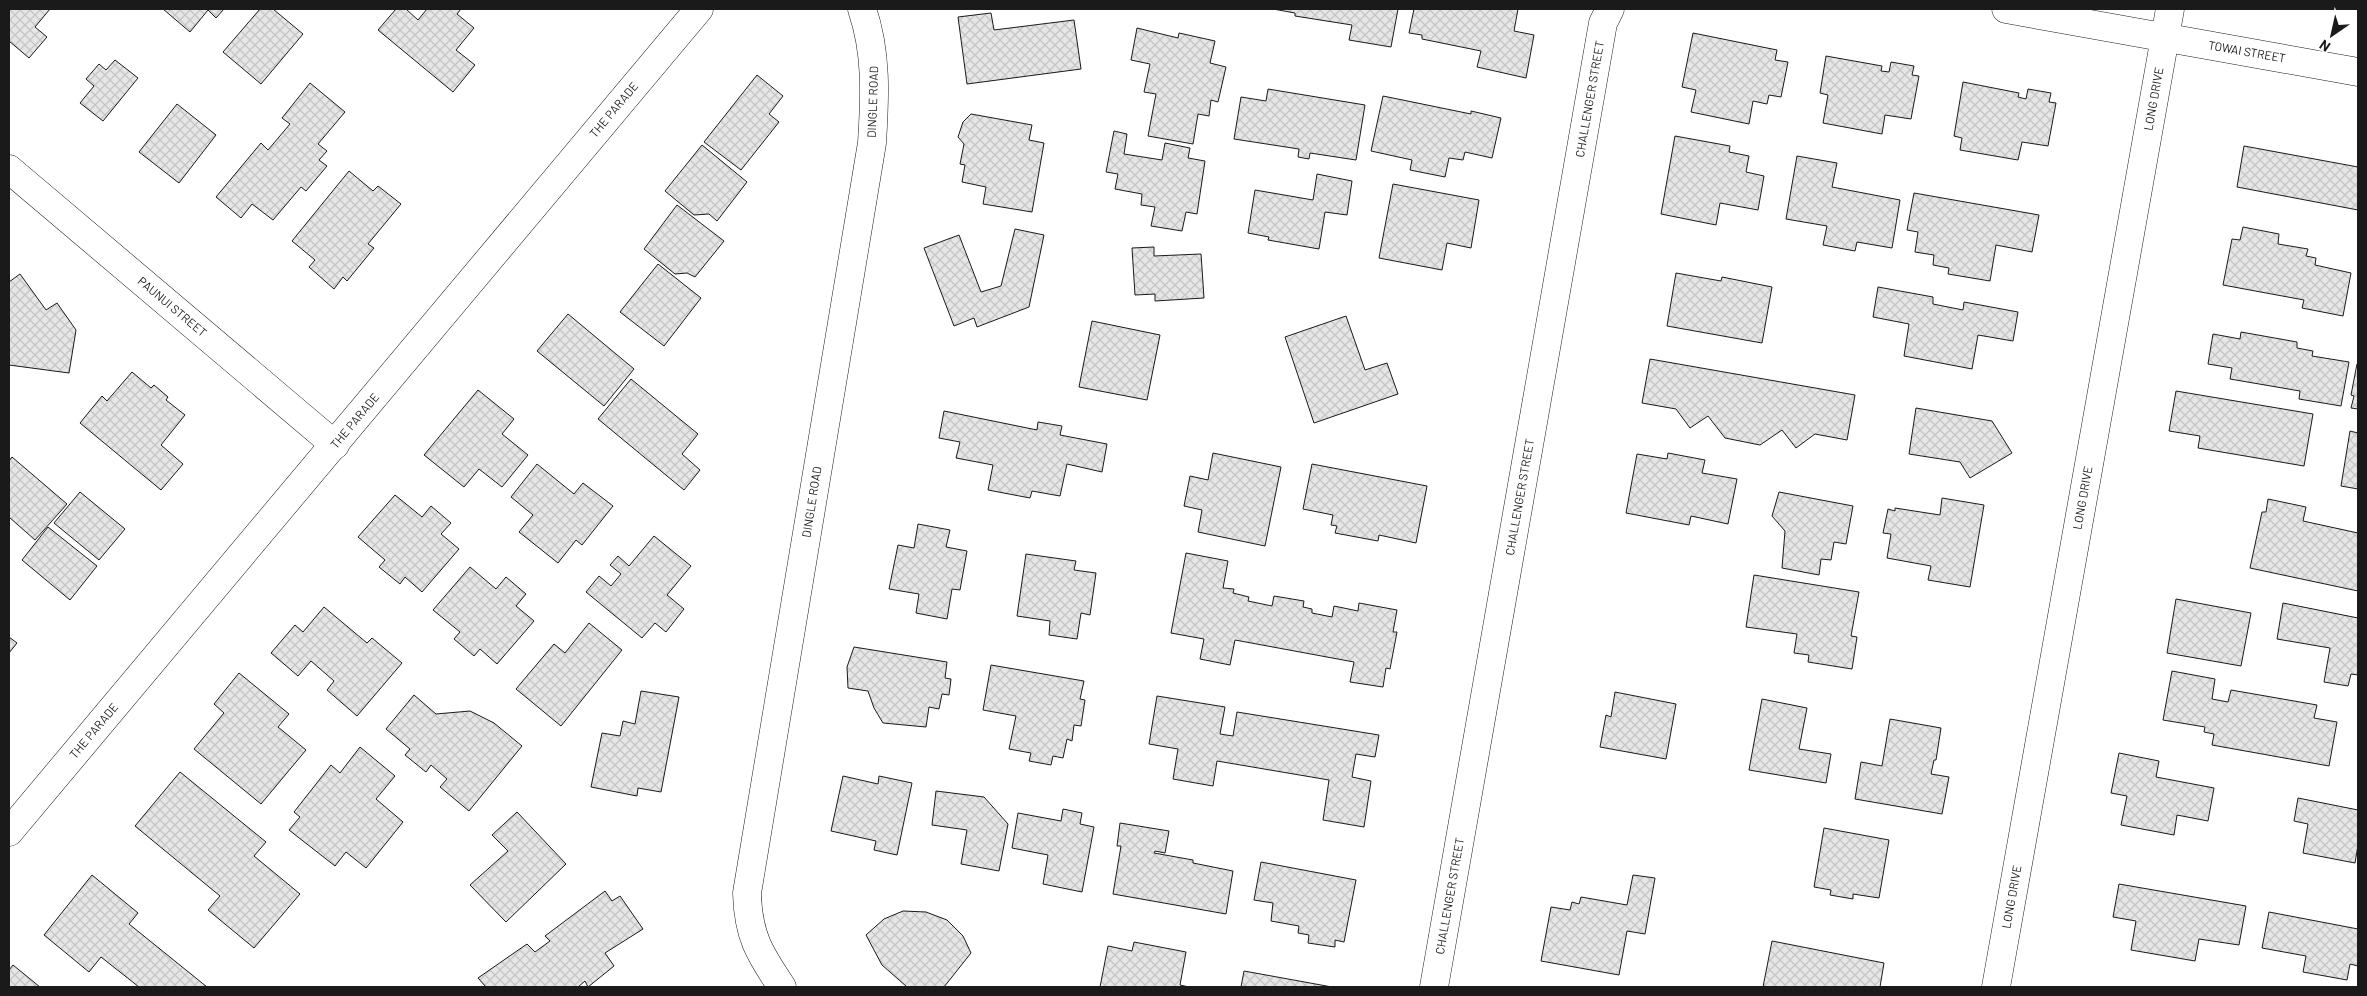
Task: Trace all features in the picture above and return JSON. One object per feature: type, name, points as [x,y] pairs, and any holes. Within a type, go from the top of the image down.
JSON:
[{"type":"street","name":"THE PARADE","points":[[9,832],[699,9]]},
{"type":"street","name":"DINGLE ROAD","points":[[782,987],[753,939],[747,919],[746,893],[872,143],[875,92],[874,60],[870,33],[862,9]]},
{"type":"street","name":"CHALLENGER STREET","points":[[1434,987],[1603,23],[1610,9]]},
{"type":"street","points":[[2006,9],[2165,38]]},
{"type":"street","name":"LONG DRIVE","points":[[1996,987],[2170,9]]},
{"type":"street","name":"TOWAI STREET","points":[[2165,38],[2358,72]]},
{"type":"street","name":"PAUNUI STREET","points":[[9,169],[335,445]]},
{"type":"building","points":[[9,9],[50,9],[35,27],[47,37],[29,58],[9,41]]},
{"type":"building","points":[[163,9],[224,9],[216,18],[208,10],[190,32]]},
{"type":"building","points":[[260,9],[273,9],[303,34],[261,84],[223,52]]},
{"type":"building","points":[[396,9],[406,9],[418,20],[427,9],[461,9],[457,14],[474,28],[456,50],[475,65],[453,92],[378,30]]},
{"type":"building","points":[[1273,9],[1398,9],[1391,47],[1349,40],[1352,25],[1295,16],[1295,13]]},
{"type":"building","points":[[1414,9],[1518,9],[1514,31],[1534,35],[1526,78],[1477,67],[1481,51],[1422,39],[1422,35],[1409,33]]},
{"type":"building","points":[[991,13],[994,30],[1074,20],[1081,69],[967,84],[958,17]]},
{"type":"building","points":[[1137,28],[1178,38],[1179,33],[1215,41],[1210,63],[1226,67],[1218,102],[1211,100],[1209,116],[1198,114],[1193,144],[1148,136],[1156,94],[1144,92],[1150,64],[1131,60]]},
{"type":"building","points":[[1693,33],[1777,50],[1775,60],[1788,62],[1781,97],[1769,95],[1767,104],[1753,101],[1749,124],[1691,112],[1696,90],[1682,87]]},
{"type":"building","points":[[1826,56],[1882,66],[1881,71],[1889,72],[1891,62],[1914,66],[1912,75],[1919,76],[1911,119],[1885,115],[1882,134],[1823,123],[1828,95],[1820,93]]},
{"type":"building","points":[[115,60],[138,78],[103,121],[80,103],[94,86],[86,79],[99,64],[106,70]]},
{"type":"building","points":[[757,75],[783,96],[769,114],[779,122],[741,170],[704,142]]},
{"type":"building","points":[[1963,82],[2019,93],[2018,97],[2026,99],[2028,89],[2051,93],[2049,102],[2056,103],[2048,146],[2022,142],[2018,160],[1960,150],[1962,138],[1954,136]]},
{"type":"building","points":[[310,83],[345,112],[318,144],[327,151],[319,160],[327,166],[306,191],[301,187],[273,220],[252,204],[241,218],[216,197],[261,143],[268,150],[290,124],[282,118]]},
{"type":"building","points":[[1268,89],[1365,105],[1356,160],[1310,153],[1309,159],[1298,157],[1299,149],[1234,139],[1241,97],[1266,101]]},
{"type":"building","points":[[1383,96],[1471,114],[1471,111],[1501,118],[1492,158],[1465,152],[1463,160],[1449,158],[1445,177],[1410,170],[1412,160],[1371,151]]},
{"type":"building","points":[[177,104],[216,135],[179,183],[139,152]]},
{"type":"building","points":[[971,114],[1032,125],[1029,140],[1044,143],[1032,212],[983,204],[986,187],[962,182],[965,165],[960,164],[964,144],[958,137],[963,122]]},
{"type":"building","points":[[1114,131],[1127,134],[1124,154],[1162,160],[1165,143],[1190,148],[1188,158],[1205,161],[1197,214],[1186,212],[1182,231],[1151,226],[1155,207],[1141,205],[1142,194],[1115,189],[1118,174],[1106,172]]},
{"type":"building","points":[[1675,136],[1730,146],[1729,152],[1749,156],[1746,172],[1764,176],[1758,210],[1720,203],[1716,225],[1661,214]]},
{"type":"building","points":[[702,145],[747,182],[717,221],[709,214],[694,215],[665,191]]},
{"type":"building","points":[[2244,146],[2358,167],[2358,210],[2237,187]]},
{"type":"building","points":[[1797,156],[1837,163],[1832,187],[1900,200],[1892,248],[1857,242],[1855,251],[1823,245],[1827,226],[1786,219]]},
{"type":"building","points":[[349,171],[373,191],[378,186],[401,204],[368,244],[374,248],[347,281],[343,277],[334,289],[309,267],[315,260],[292,241]]},
{"type":"building","points":[[1317,174],[1352,181],[1347,215],[1325,212],[1319,249],[1268,240],[1269,237],[1248,233],[1255,190],[1313,200]]},
{"type":"building","points":[[1393,184],[1479,200],[1471,248],[1447,243],[1442,270],[1379,258]]},
{"type":"building","points":[[1914,193],[2039,215],[2032,252],[1996,245],[1990,281],[1948,274],[1949,268],[1933,265],[1934,255],[1915,252],[1918,232],[1907,230]]},
{"type":"building","points":[[677,205],[724,241],[695,277],[687,273],[675,274],[644,249]]},
{"type":"building","points":[[2243,227],[2279,234],[2278,244],[2308,249],[2306,256],[2316,258],[2315,265],[2351,273],[2343,316],[2302,308],[2304,300],[2223,285],[2232,239],[2240,240]]},
{"type":"building","points":[[1015,229],[1044,235],[1029,307],[977,327],[974,318],[954,326],[924,248],[959,235],[981,292],[1001,286]]},
{"type":"building","points":[[1154,247],[1154,256],[1201,254],[1204,298],[1155,301],[1155,294],[1135,295],[1132,248]]},
{"type":"building","points":[[658,264],[701,298],[664,346],[620,312]]},
{"type":"building","points":[[1676,273],[1721,281],[1722,277],[1772,287],[1762,343],[1667,326]]},
{"type":"building","points":[[20,274],[46,310],[57,303],[76,330],[69,373],[9,365],[9,282]]},
{"type":"building","points":[[1878,287],[1933,297],[1933,304],[1963,310],[1964,302],[2018,312],[2013,341],[1978,335],[1972,369],[1904,356],[1909,324],[1873,317]]},
{"type":"building","points":[[568,314],[634,369],[604,406],[537,351]]},
{"type":"building","points":[[1346,316],[1365,370],[1387,363],[1398,394],[1314,423],[1285,337]]},
{"type":"building","points":[[1092,321],[1160,335],[1147,400],[1079,387]]},
{"type":"building","points":[[2241,332],[2297,342],[2297,348],[2313,351],[2312,356],[2349,362],[2341,406],[2299,399],[2300,391],[2230,379],[2232,368],[2208,364],[2213,334],[2240,339]]},
{"type":"building","points":[[1650,359],[1855,395],[1847,440],[1815,434],[1796,448],[1782,430],[1760,445],[1725,438],[1708,416],[1690,428],[1676,409],[1642,403]]},
{"type":"building","points":[[2357,364],[2358,409],[2351,408],[2354,396],[2351,395]]},
{"type":"building","points":[[132,372],[151,388],[154,385],[168,397],[166,400],[185,415],[161,445],[183,464],[161,490],[80,423],[102,396],[107,401]]},
{"type":"building","points":[[631,379],[698,434],[682,454],[700,470],[684,490],[598,419]]},
{"type":"building","points":[[478,390],[514,419],[502,434],[528,455],[502,487],[479,469],[464,487],[424,455]]},
{"type":"building","points":[[2176,391],[2313,414],[2304,466],[2198,448],[2200,436],[2169,431]]},
{"type":"building","points":[[1916,408],[1992,421],[2012,453],[1970,478],[1960,462],[1909,454]]},
{"type":"building","points":[[944,411],[1037,430],[1038,422],[1062,426],[1060,435],[1107,444],[1102,472],[1067,464],[1060,496],[1032,491],[1030,498],[988,490],[993,465],[956,458],[960,442],[939,438]]},
{"type":"building","points":[[2350,431],[2358,433],[2358,489],[2341,486]]},
{"type":"building","points":[[1213,453],[1281,467],[1265,546],[1198,532],[1202,510],[1184,506],[1190,476],[1208,480]]},
{"type":"building","points":[[1668,453],[1705,460],[1702,473],[1737,479],[1728,524],[1691,516],[1689,525],[1626,513],[1637,454],[1667,459]]},
{"type":"building","points":[[12,457],[67,504],[35,540],[9,517],[9,461]]},
{"type":"building","points":[[537,464],[574,494],[583,483],[613,506],[582,545],[576,540],[558,563],[519,532],[533,515],[511,497]]},
{"type":"building","points":[[1312,464],[1427,486],[1416,543],[1379,535],[1378,541],[1335,533],[1337,526],[1331,525],[1333,515],[1303,509]]},
{"type":"building","points":[[80,492],[125,529],[99,560],[54,523]]},
{"type":"building","points":[[1779,492],[1853,506],[1846,544],[1834,542],[1831,560],[1821,559],[1819,575],[1782,568],[1785,531],[1772,516]]},
{"type":"building","points":[[395,495],[422,517],[431,506],[451,523],[441,534],[459,549],[422,592],[405,577],[400,584],[379,567],[385,560],[358,537]]},
{"type":"building","points":[[1942,498],[1984,505],[1970,587],[1928,580],[1931,566],[1887,558],[1891,534],[1883,533],[1888,509],[1895,511],[1895,508],[1940,515]]},
{"type":"building","points":[[2268,499],[2306,507],[2303,521],[2358,533],[2358,591],[2250,568],[2262,512],[2266,512]]},
{"type":"building","points":[[918,524],[950,530],[946,547],[967,551],[960,590],[952,589],[947,619],[916,613],[919,594],[889,589],[898,545],[914,548]]},
{"type":"building","points":[[48,527],[97,566],[70,600],[22,560]]},
{"type":"building","points":[[654,536],[691,566],[667,595],[684,609],[666,632],[655,623],[642,638],[586,592],[599,576],[611,586],[621,574],[610,565],[618,556],[629,566]]},
{"type":"building","points":[[1186,553],[1228,561],[1223,588],[1234,589],[1233,593],[1249,597],[1248,601],[1272,606],[1274,596],[1304,601],[1303,607],[1312,609],[1312,613],[1332,617],[1334,606],[1358,611],[1359,603],[1397,610],[1393,632],[1397,632],[1390,669],[1386,668],[1383,687],[1350,682],[1354,662],[1235,640],[1230,665],[1200,659],[1204,639],[1171,633]]},
{"type":"building","points":[[1026,554],[1076,561],[1074,570],[1096,573],[1090,615],[1081,613],[1077,639],[1049,635],[1050,621],[1017,616]]},
{"type":"building","points":[[470,567],[496,589],[506,577],[526,594],[516,606],[534,621],[497,664],[480,649],[474,656],[454,639],[460,632],[433,610]]},
{"type":"building","points":[[1754,575],[1859,592],[1851,636],[1857,637],[1852,669],[1808,662],[1809,655],[1794,653],[1797,634],[1746,627]]},
{"type":"building","points":[[2176,599],[2251,613],[2241,666],[2167,653]]},
{"type":"building","points":[[2283,603],[2358,618],[2358,675],[2351,674],[2348,686],[2324,682],[2330,648],[2277,639]]},
{"type":"building","points":[[324,607],[367,643],[372,638],[402,663],[357,716],[327,690],[334,681],[311,661],[298,676],[271,653],[295,625],[303,632]]},
{"type":"building","points":[[589,623],[622,650],[561,726],[516,689],[554,644],[565,653]]},
{"type":"building","points":[[9,637],[17,643],[9,653]]},
{"type":"building","points":[[854,647],[947,662],[945,678],[951,679],[949,695],[942,694],[939,709],[929,707],[926,727],[883,723],[874,708],[868,691],[848,688],[847,667]]},
{"type":"building","points":[[991,665],[1084,681],[1080,699],[1085,700],[1081,726],[1074,725],[1072,741],[1067,739],[1063,758],[1053,756],[1051,765],[1029,761],[1031,753],[1009,749],[1016,716],[983,710]]},
{"type":"building","points":[[2172,671],[2215,679],[2212,699],[2228,702],[2231,690],[2317,705],[2314,718],[2337,722],[2329,766],[2212,745],[2214,734],[2204,732],[2205,727],[2163,720]]},
{"type":"building","points":[[239,673],[289,714],[278,727],[306,750],[261,804],[194,749],[224,713],[214,704]]},
{"type":"building","points":[[641,691],[679,697],[661,792],[638,788],[637,796],[591,787],[602,733],[620,736],[623,721],[635,724]]},
{"type":"building","points":[[1615,692],[1676,704],[1666,759],[1600,747],[1606,715],[1611,717]]},
{"type":"building","points":[[414,695],[436,714],[470,711],[494,723],[522,746],[469,811],[440,787],[447,779],[431,765],[426,772],[405,755],[410,749],[386,729]]},
{"type":"building","points":[[1157,696],[1225,707],[1220,734],[1233,736],[1237,712],[1379,735],[1375,757],[1356,754],[1352,777],[1371,781],[1364,827],[1323,820],[1329,780],[1217,761],[1213,786],[1173,779],[1178,749],[1149,744]]},
{"type":"building","points":[[1762,699],[1807,708],[1799,749],[1831,754],[1826,783],[1749,770]]},
{"type":"building","points":[[1890,719],[1941,728],[1936,760],[1934,760],[1931,774],[1949,777],[1942,814],[1855,799],[1861,762],[1882,766]]},
{"type":"building","points":[[360,747],[395,776],[376,799],[403,822],[366,868],[346,852],[335,866],[289,830],[300,817],[294,812],[331,765],[340,773]]},
{"type":"building","points":[[2119,753],[2159,761],[2156,777],[2214,788],[2208,821],[2177,815],[2174,835],[2121,825],[2127,796],[2111,793]]},
{"type":"building","points":[[180,772],[266,842],[254,856],[300,894],[254,948],[208,910],[220,896],[135,826]]},
{"type":"building","points":[[843,776],[878,784],[879,776],[912,783],[897,855],[874,850],[876,841],[831,831]]},
{"type":"building","points":[[936,791],[984,797],[1008,824],[999,871],[961,864],[967,830],[932,825]]},
{"type":"building","points":[[2298,798],[2358,810],[2358,845],[2355,863],[2303,853],[2308,824],[2294,821]]},
{"type":"building","points":[[1063,809],[1082,813],[1080,824],[1094,827],[1082,892],[1043,884],[1048,855],[1012,848],[1018,813],[1061,821]]},
{"type":"building","points":[[517,812],[566,864],[506,922],[470,885],[508,851],[492,835]]},
{"type":"building","points":[[1120,823],[1169,831],[1165,853],[1155,851],[1154,853],[1193,860],[1193,863],[1233,871],[1226,914],[1113,894],[1121,846],[1117,846]]},
{"type":"building","points":[[1824,828],[1889,840],[1879,898],[1853,894],[1853,899],[1830,895],[1831,890],[1814,887]]},
{"type":"building","points":[[1261,862],[1356,880],[1344,942],[1335,940],[1335,947],[1308,943],[1309,935],[1298,933],[1299,926],[1271,921],[1273,903],[1254,900]]},
{"type":"building","points":[[92,875],[138,913],[129,924],[207,987],[139,987],[101,957],[89,972],[44,935]]},
{"type":"building","points":[[1633,875],[1655,878],[1645,934],[1627,931],[1619,975],[1541,961],[1551,907],[1570,910],[1572,902],[1579,904],[1581,897],[1627,905]]},
{"type":"building","points":[[2119,884],[2246,906],[2239,945],[2199,939],[2195,961],[2131,950],[2136,921],[2113,917]]},
{"type":"building","points":[[605,891],[612,901],[620,896],[643,929],[605,953],[614,966],[588,987],[585,981],[578,987],[486,987],[478,978],[527,944],[535,952],[550,941],[545,936]]},
{"type":"building","points":[[903,911],[926,912],[947,920],[963,936],[971,953],[944,987],[907,987],[882,965],[866,935],[884,919]]},
{"type":"building","points":[[2269,912],[2358,929],[2358,966],[2350,964],[2347,980],[2303,972],[2306,956],[2262,948]]},
{"type":"building","points":[[1772,941],[1884,963],[1880,987],[1763,987]]},
{"type":"building","points":[[1134,942],[1186,952],[1180,985],[1189,987],[1100,987],[1108,946],[1132,951]]},
{"type":"building","points":[[13,965],[40,987],[9,987],[9,970]]},
{"type":"building","points":[[1244,971],[1332,987],[1241,987]]}]
